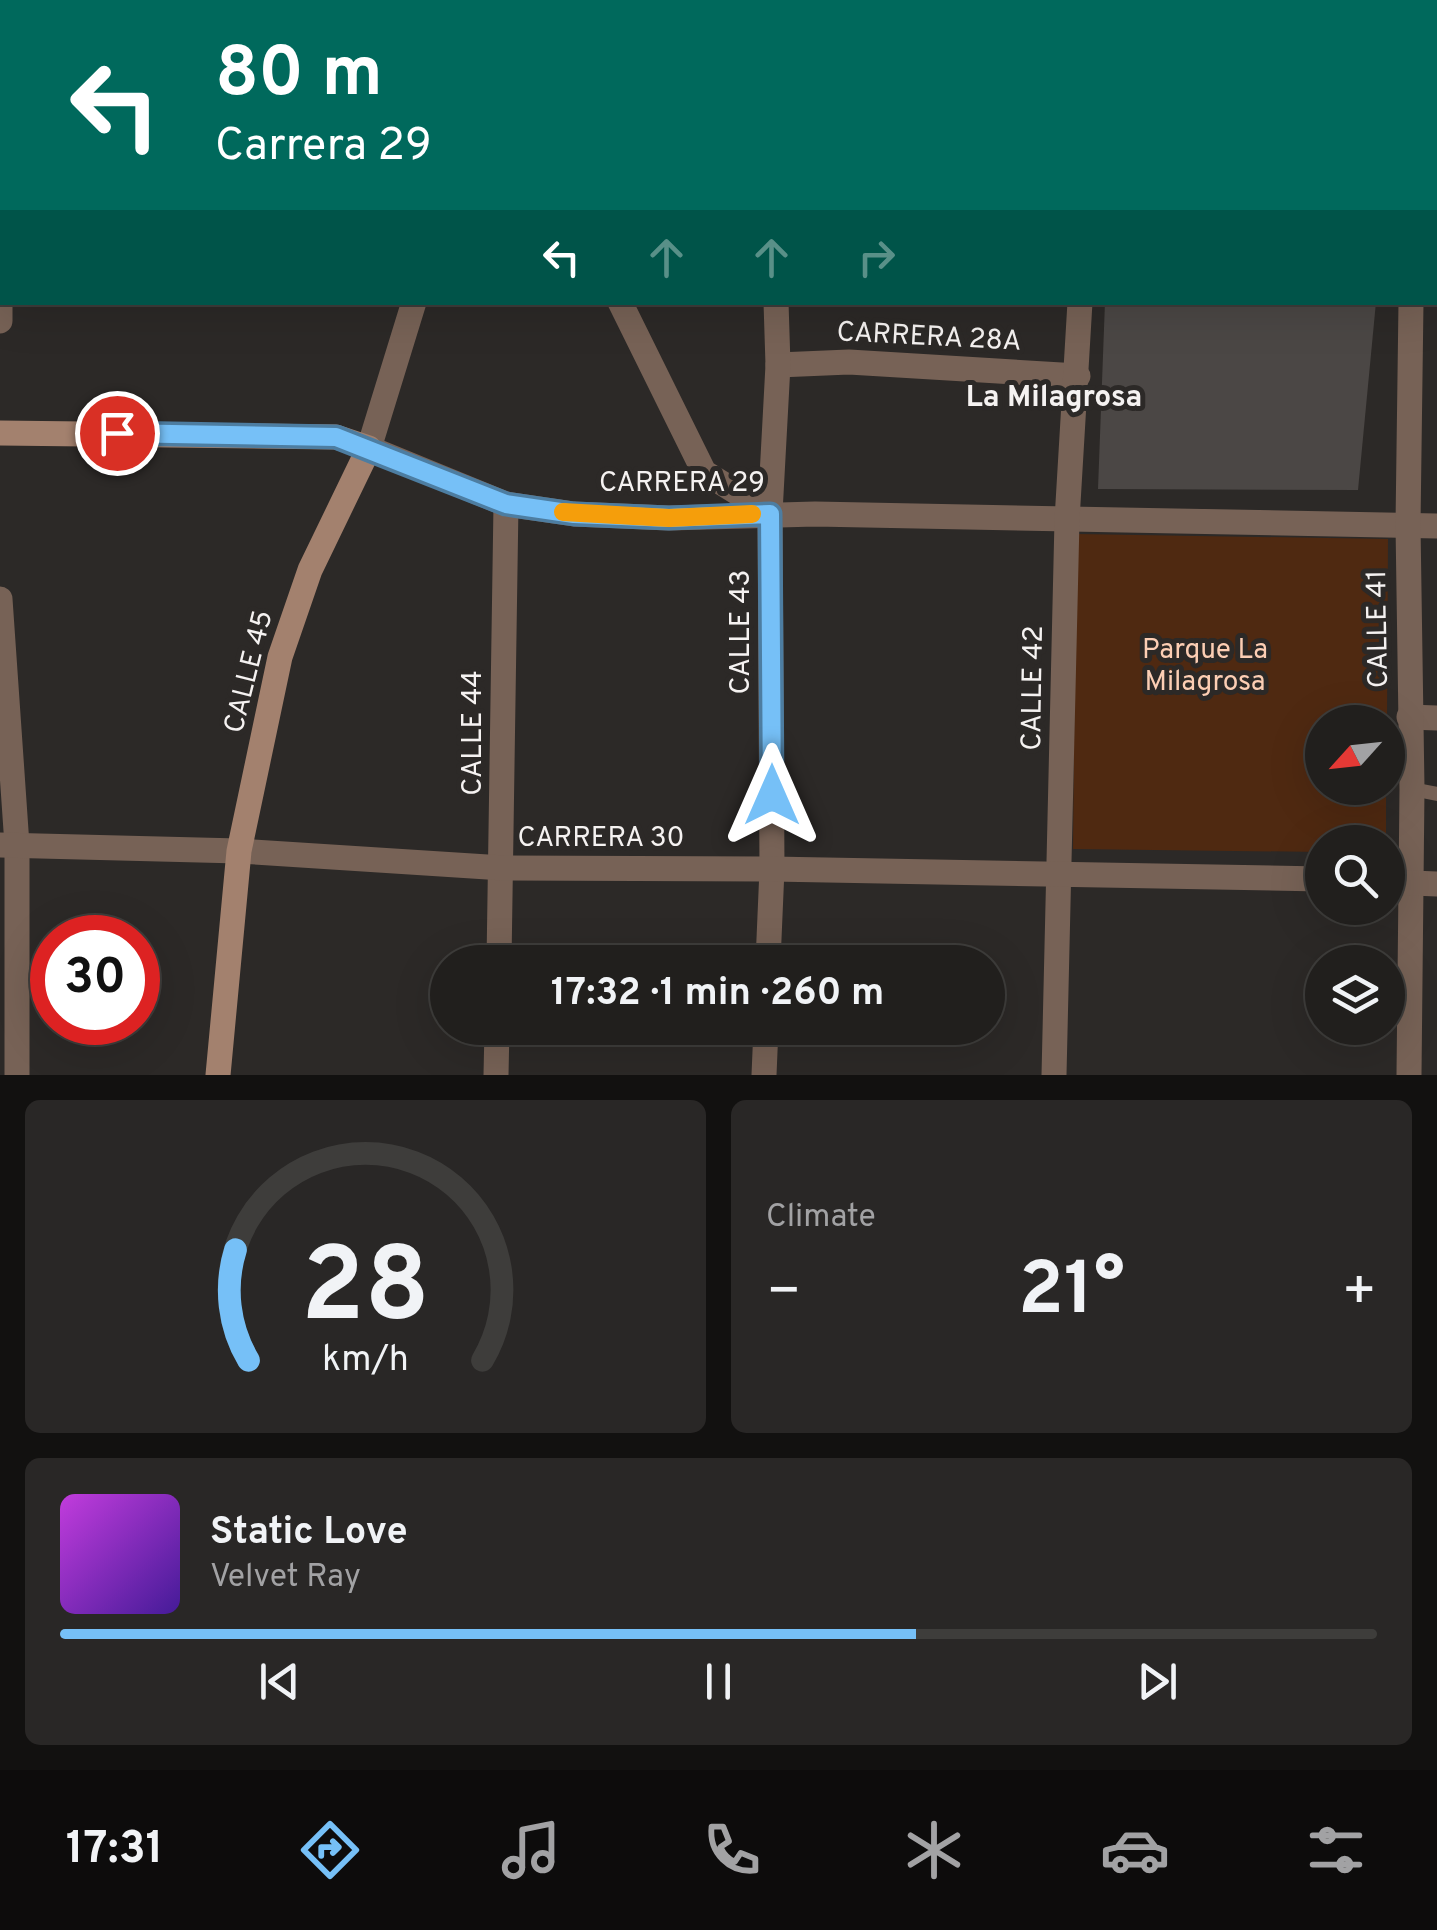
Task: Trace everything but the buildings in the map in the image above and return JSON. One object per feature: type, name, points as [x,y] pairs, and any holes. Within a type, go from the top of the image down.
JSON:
[{"type":"main road","name":"CARRERA 29","points":[[0,432],[336,437],[369,448]]},
{"type":"main road","name":"CALLE 45","points":[[218,1075],[239,851],[280,656],[310,570],[369,448]]},
{"type":"street","points":[[0,0],[0,21]]},
{"type":"street","points":[[0,123],[0,321]]},
{"type":"street","name":"CALLE 45","points":[[369,448],[413,305]]},
{"type":"street","points":[[621,305],[704,472],[770,514]]},
{"type":"street","name":"CALLE 43","points":[[769,945],[773,561],[770,514],[778,365],[776,305]]},
{"type":"street","name":"CALLE 42","points":[[1054,1075],[1067,520],[1080,305]]},
{"type":"street","name":"CALLE 41","points":[[1405,860],[1424,792],[1409,717],[1411,305]]},
{"type":"street","name":"CARRERA 28A","points":[[778,365],[850,362],[1078,376]]},
{"type":"street","name":"CARRERA 29","points":[[369,448],[506,504],[574,514],[1437,526]]},
{"type":"street","name":"CALLE 44","points":[[500,945],[506,504]]},
{"type":"street","points":[[0,599],[16,1075]]},
{"type":"street","points":[[1409,717],[1437,718]]},
{"type":"street","name":"CARRERA 30","points":[[8,845],[239,851],[502,868],[1305,880]]},
{"type":"street","points":[[1405,882],[1437,884]]},
{"type":"street","name":"CALLE 41","points":[[1401,925],[1409,1075]]},
{"type":"street","points":[[496,1075],[497,1045]]},
{"type":"street","points":[[764,1075],[765,1045]]},
{"type":"green space","name":"Parque La Milagrosa","points":[[1076,534],[1388,539],[1387,705],[1305,705],[1305,805],[1386,805],[1386,825],[1305,825],[1305,852],[1073,849]]},
{"type":"slow traffic","points":[[563,512],[669,518],[752,514]]},
{"type":"district","name":"La Milagrosa","points":[[1054,398]]},
{"type":"route","points":[[117,433],[336,437],[506,504],[574,514],[669,518],[770,514],[772,795]]}]
